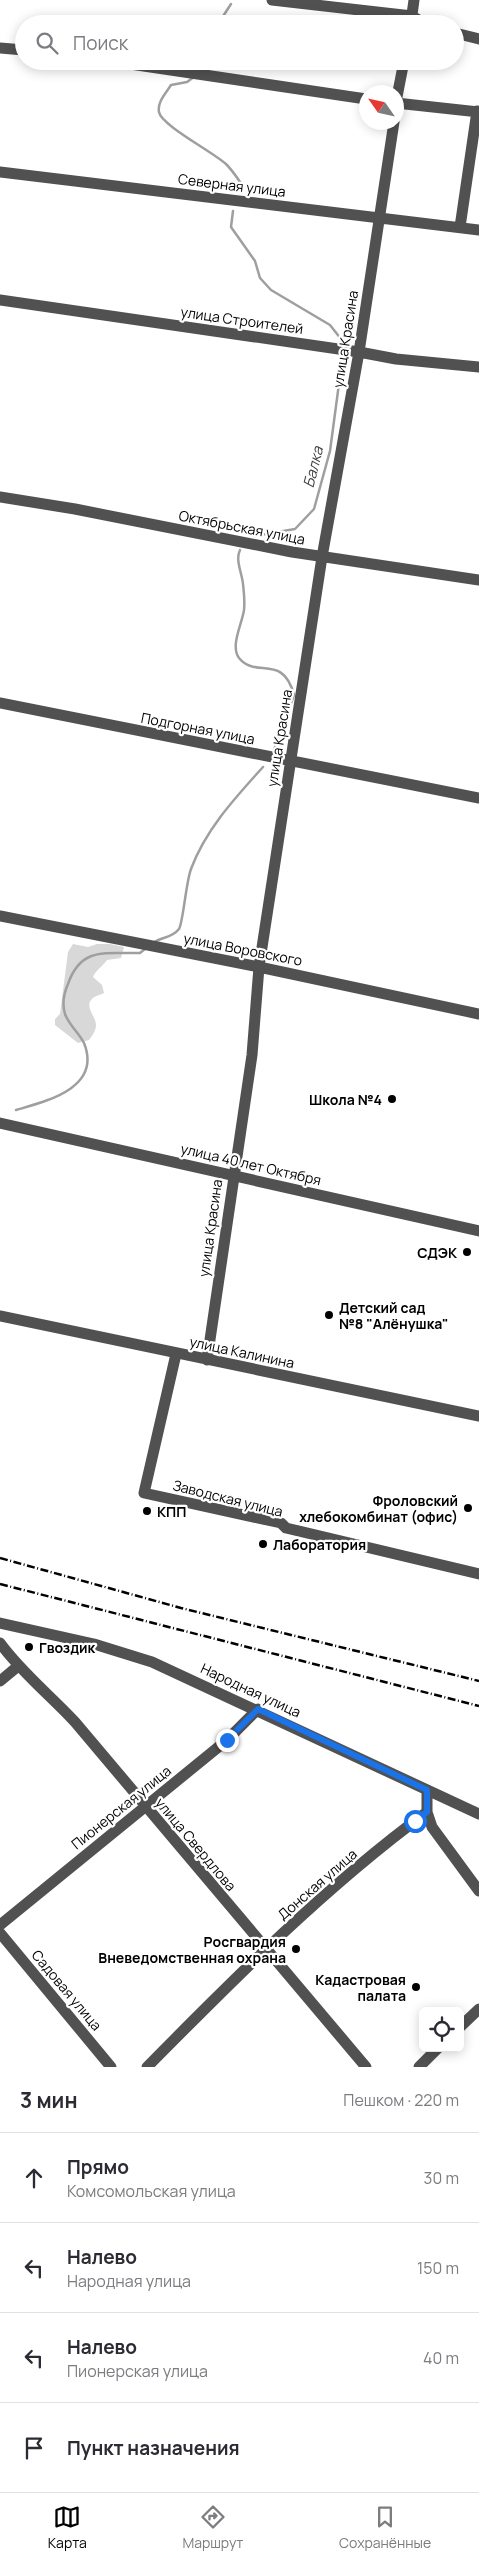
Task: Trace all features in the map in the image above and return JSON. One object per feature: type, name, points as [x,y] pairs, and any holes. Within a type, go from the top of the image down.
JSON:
[{"type":"street","points":[[272,0],[376,15]]},
{"type":"street","points":[[412,15],[414,0]]},
{"type":"street","points":[[464,35],[479,39]]},
{"type":"street","points":[[0,48],[15,49]]},
{"type":"street","points":[[171,70],[359,98]]},
{"type":"street","points":[[399,85],[402,70]]},
{"type":"street","points":[[404,104],[478,111],[460,227]]},
{"type":"street","name":"улица Красина","points":[[207,1360],[252,1055],[259,967],[322,557],[359,352],[393,130]]},
{"type":"street","name":"Северная улица","points":[[0,172],[479,230]]},
{"type":"street","name":"улица Строителей","points":[[0,300],[359,352],[396,360],[479,367]]},
{"type":"street","name":"Октябрьская улица","points":[[0,497],[75,509],[322,557],[479,580]]},
{"type":"street","name":"Подгорная улица","points":[[0,703],[479,798]]},
{"type":"street","name":"улица Воровского","points":[[0,916],[259,967],[479,1014]]},
{"type":"street","name":"улица 40 лет Октября","points":[[0,1123],[479,1231]]},
{"type":"street","points":[[0,1131],[16,1126]]},
{"type":"street","name":"улица Калинина","points":[[0,1316],[479,1416]]},
{"type":"street","name":"Заводская улица","points":[[176,1354],[144,1494],[281,1523],[286,1528],[479,1574]]},
{"type":"street","name":"Народная улица","points":[[0,1623],[94,1644],[152,1662],[258,1709],[479,1814]]},
{"type":"street","name":"улица Свердлова","points":[[0,1644],[18,1667],[75,1722],[366,2067]]},
{"type":"street","points":[[0,1682],[18,1667]]},
{"type":"street","name":"Пионерская улица","points":[[0,1925],[227,1740],[258,1709]]},
{"type":"street","points":[[427,1790],[427,1812],[432,1827],[479,1891]]},
{"type":"street","name":"Донская улица","points":[[146,2067],[265,1949],[378,1850],[427,1812]]},
{"type":"street","name":"Садовая улица","points":[[0,1933],[111,2067]]},
{"type":"street","points":[[464,2023],[479,2009]]},
{"type":"street","points":[[419,2067],[434,2052]]},
{"type":"shaded area","points":[[73,944],[88,947],[97,944],[110,944],[124,947],[121,958],[107,960],[93,977],[102,985],[104,993],[94,997],[89,1004],[96,1025],[94,1033],[89,1040],[78,1043],[55,1025],[55,1019],[60,1014],[68,952]]},
{"type":"waterway","name":"Балка","points":[[224,15],[231,4]]},
{"type":"waterway","name":"Балка","points":[[194,77],[187,82],[171,85],[164,94],[159,112],[168,124],[226,164],[240,182]]},
{"type":"waterway","name":"Балка","points":[[233,211],[231,227],[255,261],[260,278],[271,290],[330,325],[341,339]]},
{"type":"waterway","name":"Балка","points":[[254,536],[295,529],[314,509],[330,451],[342,361]]},
{"type":"waterway","points":[[240,550],[238,562],[243,584],[244,610],[236,641],[237,653],[239,658],[246,664],[253,667],[276,670],[283,674],[289,682],[294,695],[274,750]]},
{"type":"waterway","points":[[153,943],[173,934],[179,929],[189,875],[197,854],[222,815],[263,767]]},
{"type":"waterway","points":[[16,1110],[56,1097],[79,1082],[85,1071],[88,1058],[84,1043],[67,1018],[64,1006],[67,987],[73,972],[80,963],[96,955],[106,953],[140,953],[145,949]]},
{"type":"railway","points":[[0,1558],[181,1608],[479,1681]]},
{"type":"railway","points":[[0,1584],[479,1706]]},
{"type":"place","name":"Школа №4","points":[[392,1099]]},
{"type":"place","name":"СДЭК","points":[[467,1252]]},
{"type":"place","name":"Детский сад №8 \"Алёнушка\"","points":[[329,1315]]},
{"type":"place","name":"Фроловский хлебокомбинат (офис)","points":[[468,1508]]},
{"type":"place","name":"КПП","points":[[147,1511]]},
{"type":"place","name":"Лаборатория","points":[[263,1544]]},
{"type":"place","name":"Гвоздик","points":[[29,1647]]},
{"type":"place","name":"Росгвардия Вневедомственная охрана","points":[[296,1949]]},
{"type":"place","name":"Кадастровая палата","points":[[416,1987]]},
{"type":"route","points":[[227,1740],[258,1709],[427,1790],[427,1812],[415,1821]]}]
